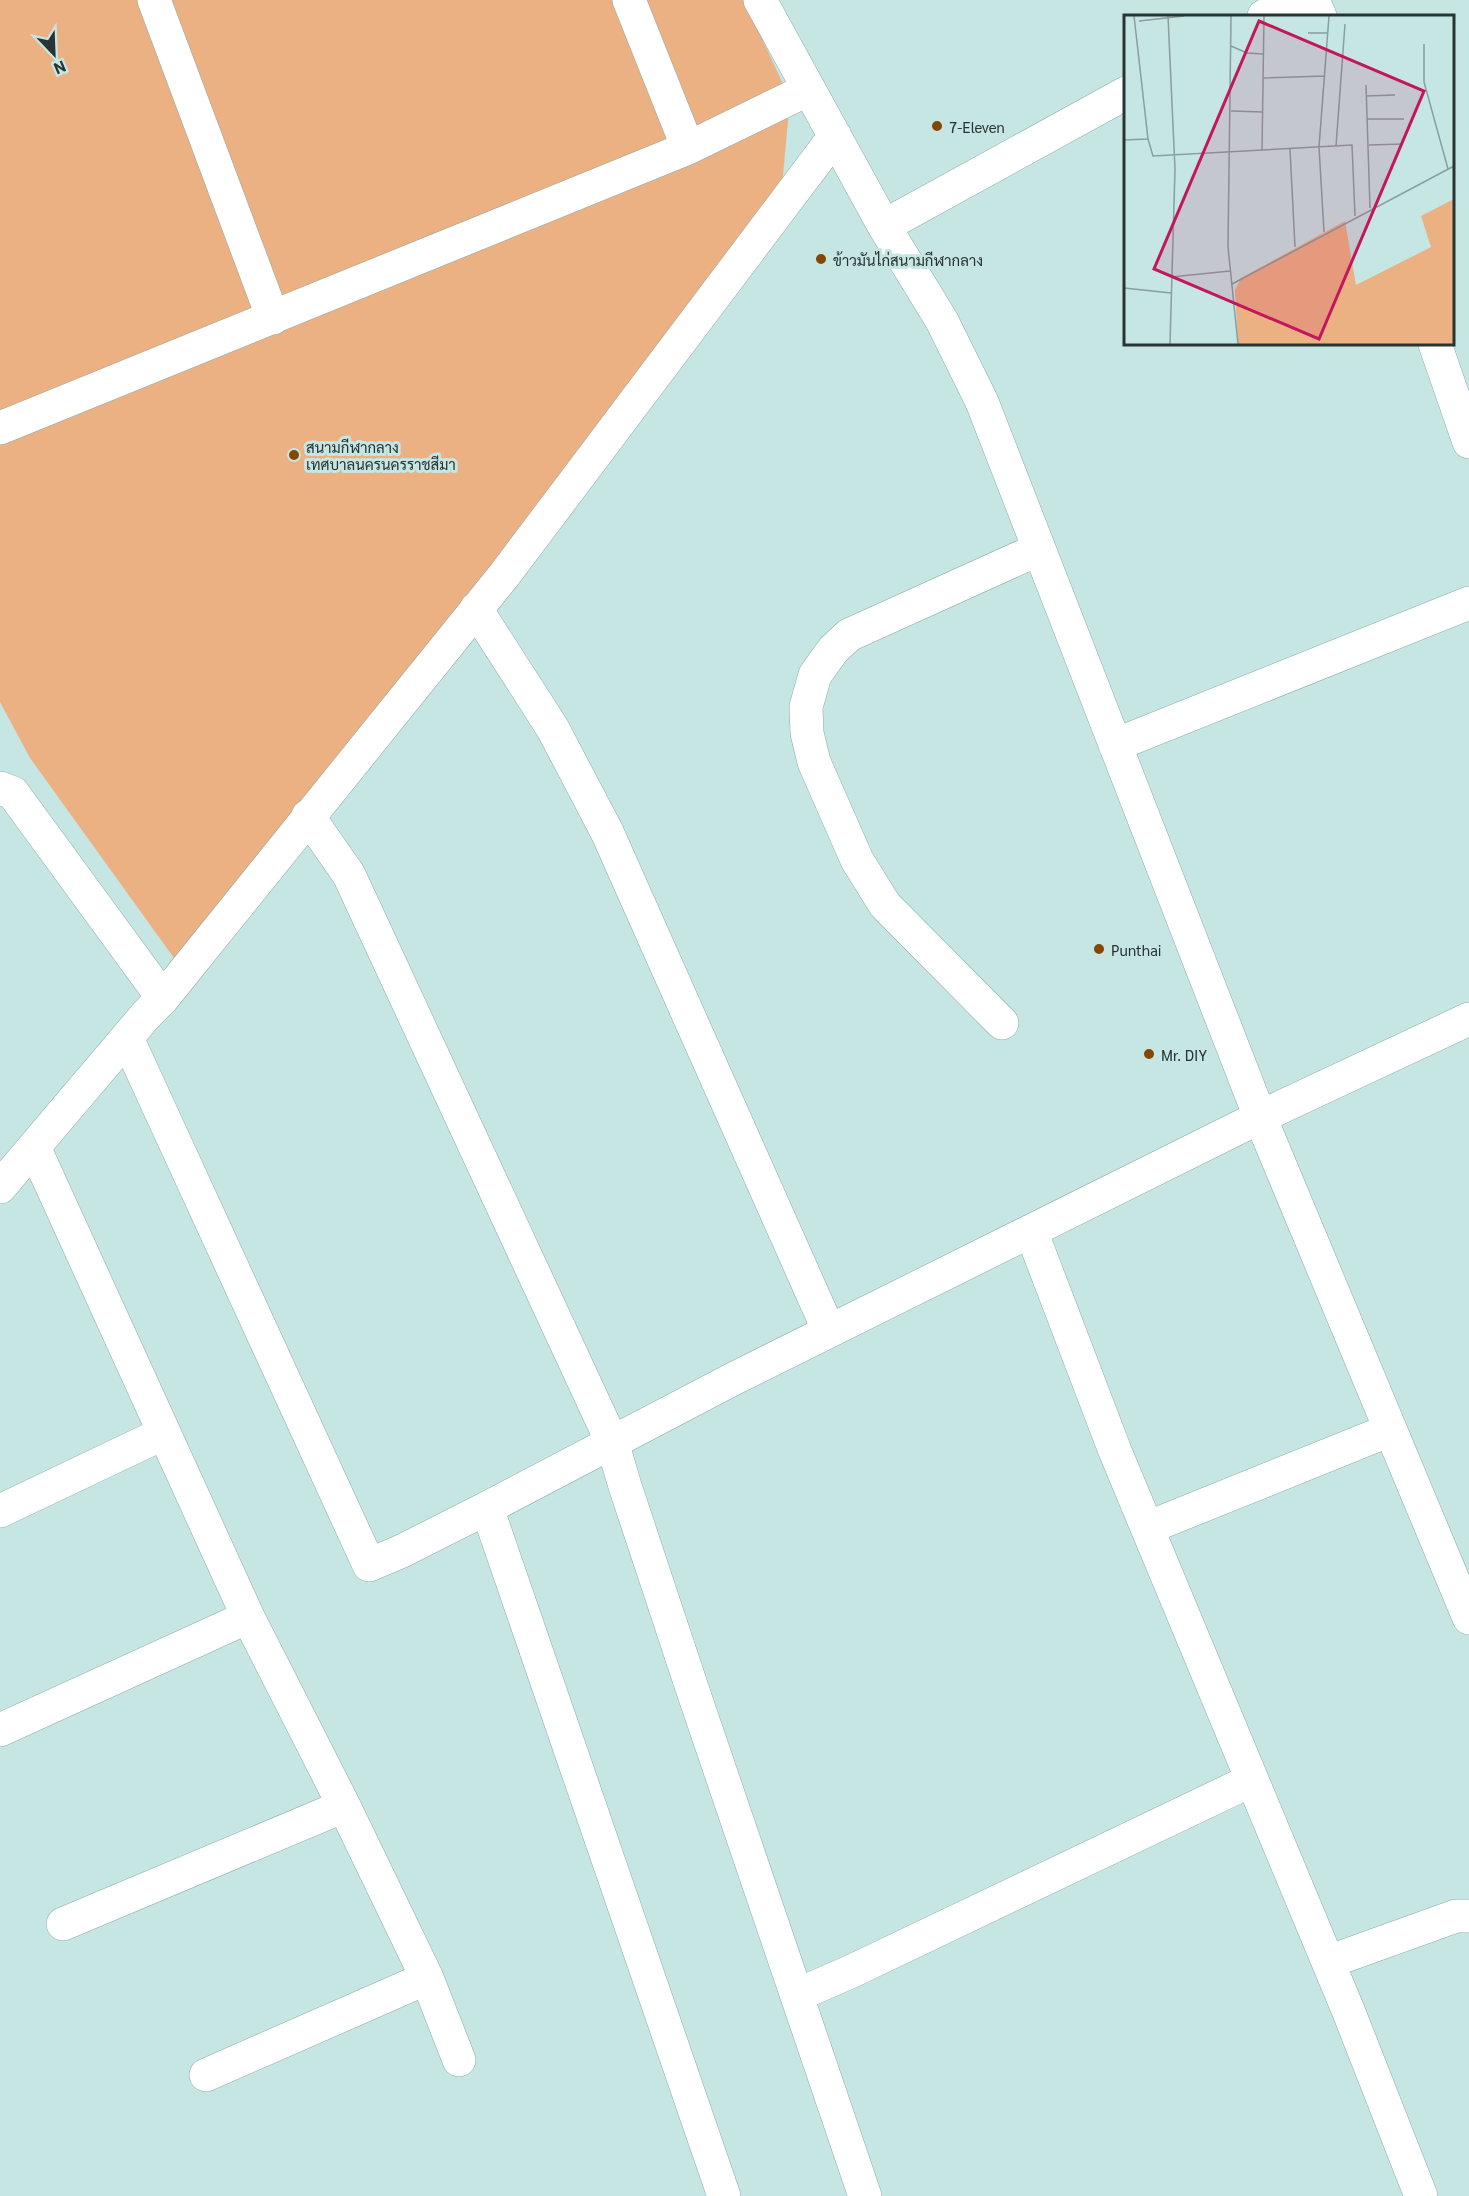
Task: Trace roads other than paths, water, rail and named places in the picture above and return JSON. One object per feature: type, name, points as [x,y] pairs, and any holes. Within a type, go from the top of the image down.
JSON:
[{"type":"street","points":[[154,0],[273,318]]},
{"type":"street","points":[[629,0],[688,148]]},
{"type":"street","points":[[760,0],[884,226],[942,321],[982,402],[1260,1117],[1469,1618]]},
{"type":"street","points":[[1266,15],[1294,0]]},
{"type":"street","points":[[1313,0],[1320,15]]},
{"type":"street","points":[[0,428],[688,148],[809,89]]},
{"type":"street","points":[[884,226],[1124,94]]},
{"type":"street","points":[[0,1187],[163,998],[476,609],[835,136]]},
{"type":"street","points":[[1435,345],[1469,442]]},
{"type":"street","points":[[1002,1023],[885,904],[857,860],[814,762],[807,733],[807,707],[815,675],[833,650],[849,635],[1039,549]]},
{"type":"street","points":[[1115,745],[1469,603]]},
{"type":"street","points":[[476,609],[553,729],[607,832],[829,1331]]},
{"type":"street","points":[[0,788],[13,793],[163,998]]},
{"type":"street","points":[[308,816],[349,875],[612,1442],[697,1702],[866,2196]]},
{"type":"street","points":[[127,1038],[369,1565],[487,1508],[829,1331],[1260,1117],[1469,1019]]},
{"type":"street","points":[[34,1147],[248,1617],[344,1806],[427,1978],[459,2060]]},
{"type":"street","points":[[1031,1231],[1115,1451],[1328,1962],[1421,2196]]},
{"type":"street","points":[[1147,1528],[1390,1430]]},
{"type":"street","points":[[0,1511],[164,1432]]},
{"type":"street","points":[[487,1508],[724,2196]]},
{"type":"street","points":[[0,1730],[248,1617]]},
{"type":"street","points":[[797,1995],[850,1972],[1252,1780]]},
{"type":"street","points":[[63,1924],[344,1806]]},
{"type":"street","points":[[1328,1962],[1456,1916],[1469,1917]]},
{"type":"street","points":[[206,2075],[427,1978]]},
{"type":"place","name":"7-Eleven","points":[[937,126]]},
{"type":"place","name":"ข้าวมันไก่สนามกีฬากลาง","points":[[821,259]]},
{"type":"place","name":"สนามกีฬากลาง เทศบาลนครนครราชสีมา","points":[[294,455]]},
{"type":"place","name":"Punthai","points":[[1099,949]]},
{"type":"place","name":"Mr. DIY","points":[[1149,1054]]}]
